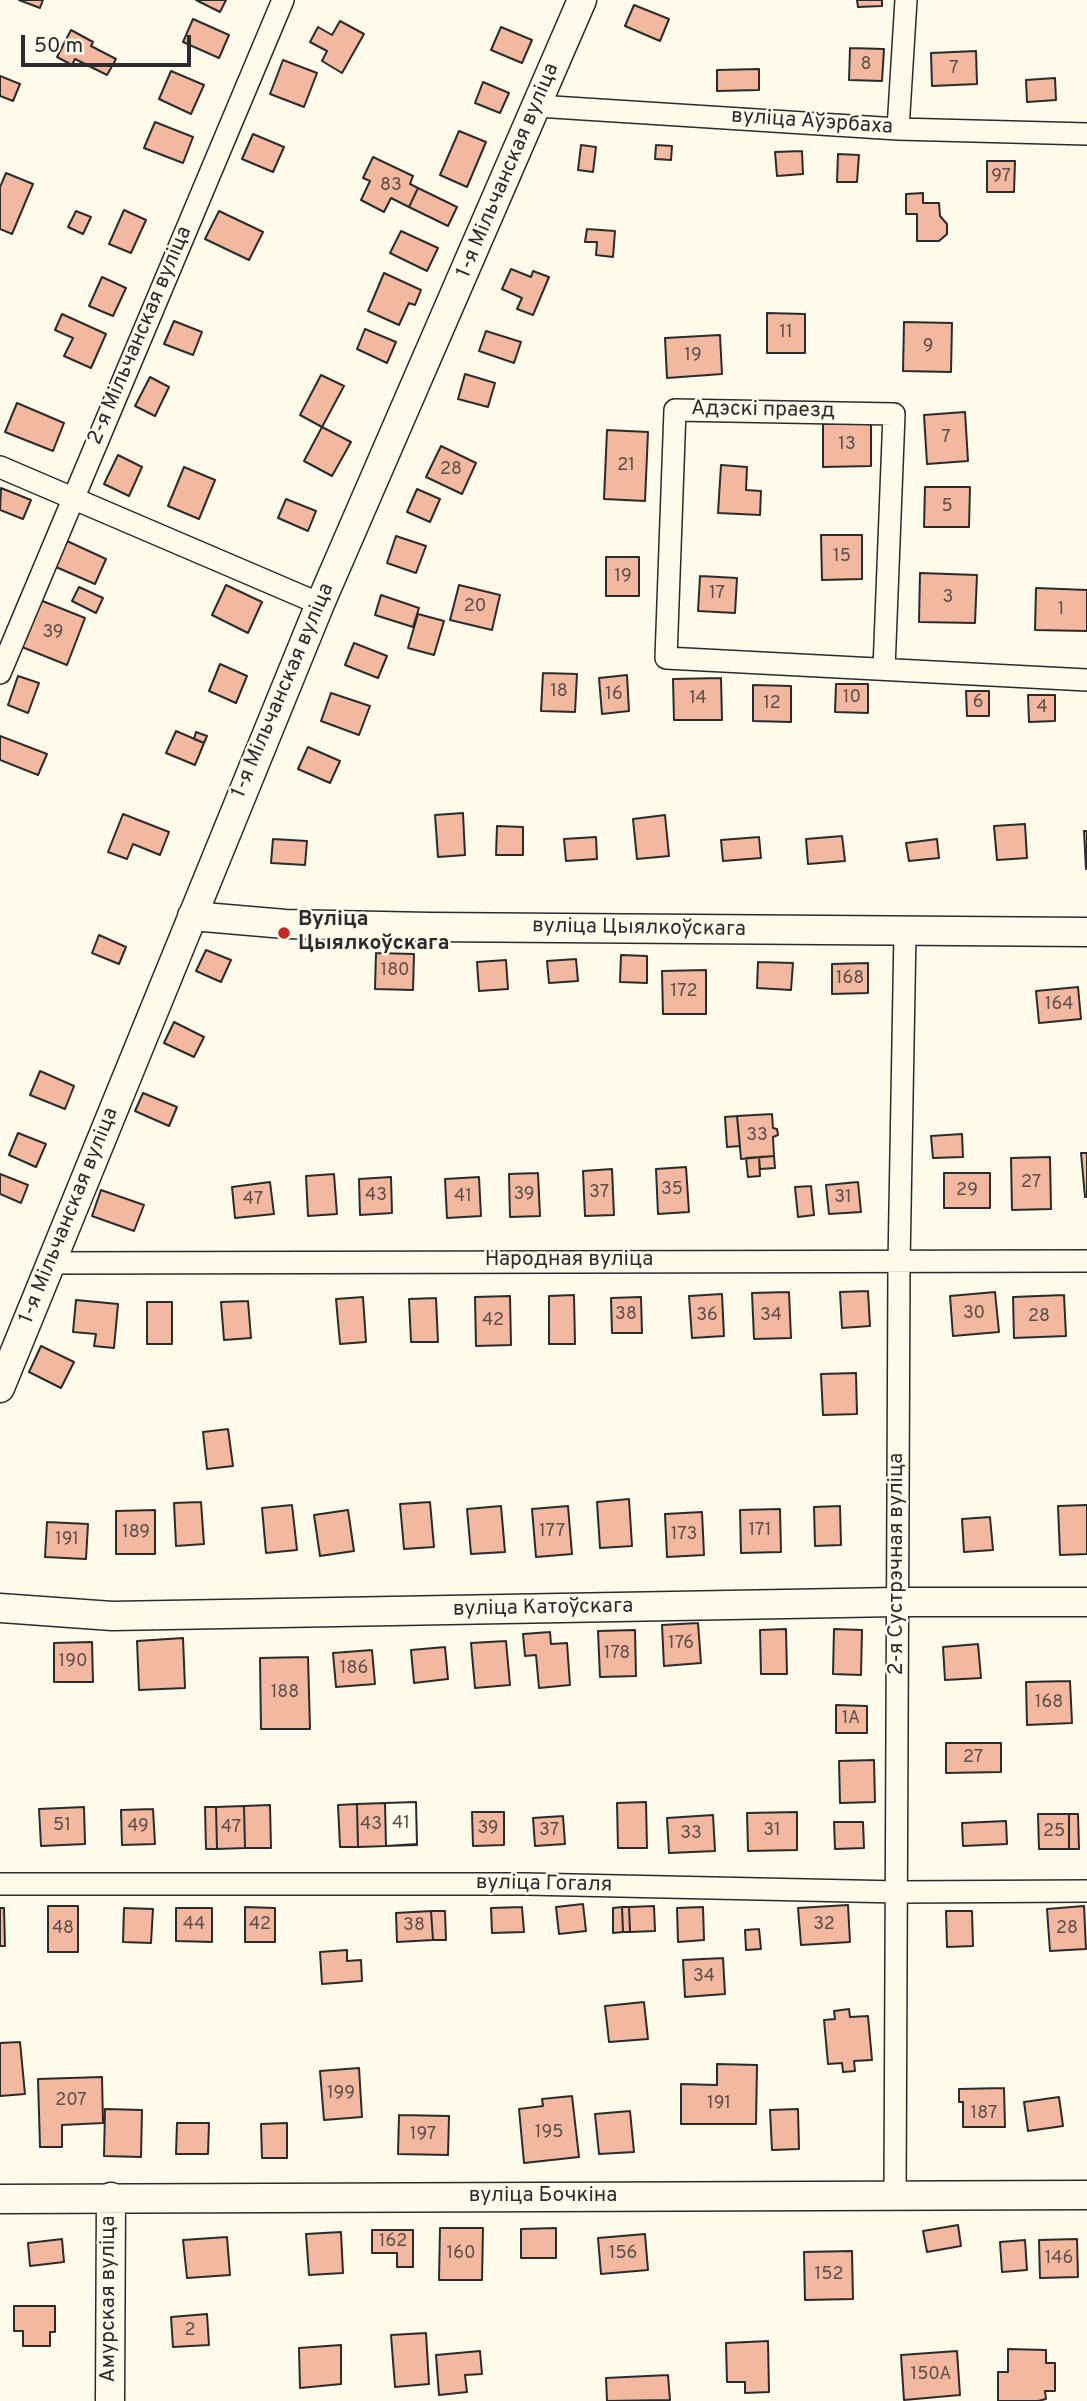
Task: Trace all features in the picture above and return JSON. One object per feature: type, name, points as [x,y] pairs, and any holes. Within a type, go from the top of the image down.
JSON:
[{"type":"street","name":"2-я Мільчанская вуліца","points":[[0,673],[283,0]]},
{"type":"street","name":"1-я Мільчанская вуліца","points":[[0,1388],[320,604],[582,0]]},
{"type":"street","points":[[898,129],[906,0]]},
{"type":"street","name":"вуліца Аўэрбаха","points":[[537,106],[898,129],[1087,134]]},
{"type":"street","name":"Адэскі праезд","points":[[884,669],[894,414],[676,410],[666,658],[1087,680]]},
{"type":"street","points":[[0,467],[320,604]]},
{"type":"street","name":"вуліца Цыялкоўскага","points":[[192,916],[285,924],[429,927],[1087,932]]},
{"type":"street","name":"2-я Сустрэчная вуліца","points":[[895,2196],[899,1892],[899,1264],[905,932]]},
{"type":"street","name":"Народная вуліца","points":[[50,1263],[172,1265],[482,1261],[899,1264],[1087,1261]]},
{"type":"street","name":"вуліца Катоўскага","points":[[0,1608],[112,1616],[897,1602],[1087,1602]]},
{"type":"street","name":"вуліца Гогаля","points":[[0,1884],[526,1884],[899,1892],[1087,1891]]},
{"type":"street","name":"вуліца Бочкіна","points":[[0,2199],[1087,2195]]},
{"type":"street","name":"Амурская вуліца","points":[[110,2401],[111,2197]]},
{"type":"building","points":[[19,0],[43,0],[40,8]]},
{"type":"building","points":[[196,0],[226,0],[220,12]]},
{"type":"building","points":[[857,0],[882,0],[882,6],[858,7]]},
{"type":"building","points":[[634,5],[669,19],[660,41],[625,26]]},
{"type":"building","points":[[193,19],[229,35],[219,58],[183,42]]},
{"type":"building","points":[[340,21],[364,34],[342,73],[322,61],[327,51],[310,42],[318,27],[332,35]]},
{"type":"building","points":[[501,27],[532,40],[522,63],[491,50]]},
{"type":"building","points":[[71,30],[93,42],[91,46],[116,59],[107,75],[75,59],[72,65],[57,57]]},
{"type":"building","points":[[850,48],[884,49],[882,81],[849,80]]},
{"type":"building","points":[[976,51],[977,84],[932,86],[931,53]]},
{"type":"building","points":[[283,60],[317,73],[304,107],[270,94]]},
{"type":"building","points":[[759,69],[759,90],[717,91],[717,70]]},
{"type":"building","points":[[171,71],[204,85],[191,114],[159,99]]},
{"type":"building","points":[[0,76],[20,84],[13,101],[0,96]]},
{"type":"building","points":[[1055,78],[1056,100],[1027,102],[1026,80]]},
{"type":"building","points":[[483,82],[509,93],[500,113],[475,103]]},
{"type":"building","points":[[155,122],[193,137],[183,163],[144,148]]},
{"type":"building","points":[[459,131],[486,142],[467,187],[440,175]]},
{"type":"building","points":[[253,134],[284,147],[273,172],[242,159]]},
{"type":"building","points":[[581,145],[596,147],[593,172],[578,170]]},
{"type":"building","points":[[656,145],[672,146],[671,160],[655,159]]},
{"type":"building","points":[[802,151],[803,174],[777,176],[775,152]]},
{"type":"building","points":[[838,154],[859,155],[857,182],[837,182]]},
{"type":"building","points":[[373,157],[413,176],[410,184],[418,188],[409,207],[391,198],[384,212],[361,200],[370,181],[363,178]]},
{"type":"building","points":[[987,161],[1015,161],[1014,192],[987,192]]},
{"type":"building","points":[[6,173],[33,184],[12,234],[0,229],[0,187]]},
{"type":"building","points":[[418,188],[457,207],[448,226],[409,207]]},
{"type":"building","points":[[923,193],[923,203],[939,203],[940,216],[947,224],[947,234],[939,241],[917,241],[917,214],[906,214],[906,194]]},
{"type":"building","points":[[124,210],[146,220],[131,253],[109,244]]},
{"type":"building","points":[[76,211],[91,217],[83,234],[68,227]]},
{"type":"building","points":[[219,211],[263,232],[249,260],[205,239]]},
{"type":"building","points":[[587,229],[615,231],[613,257],[596,255],[597,242],[585,242]]},
{"type":"building","points":[[401,231],[438,248],[427,271],[390,253]]},
{"type":"building","points":[[511,269],[531,277],[533,271],[549,277],[533,315],[517,309],[522,298],[502,289]]},
{"type":"building","points":[[384,273],[421,290],[415,305],[409,303],[399,325],[368,311]]},
{"type":"building","points":[[102,277],[126,288],[113,316],[89,306]]},
{"type":"building","points":[[767,313],[805,314],[805,353],[767,353]]},
{"type":"building","points":[[62,314],[106,334],[91,368],[64,356],[73,338],[55,330]]},
{"type":"building","points":[[174,321],[202,332],[193,355],[164,344]]},
{"type":"building","points":[[904,322],[952,323],[951,372],[903,371]]},
{"type":"building","points":[[365,329],[396,342],[387,363],[357,349]]},
{"type":"building","points":[[486,331],[521,342],[514,363],[479,351]]},
{"type":"building","points":[[720,335],[722,374],[667,378],[665,338]]},
{"type":"building","points":[[465,374],[495,383],[488,407],[458,399]]},
{"type":"building","points":[[321,375],[344,386],[322,427],[300,415]]},
{"type":"building","points":[[150,377],[169,387],[155,416],[135,406]]},
{"type":"building","points":[[17,403],[64,423],[53,451],[5,432]]},
{"type":"building","points":[[965,412],[968,461],[927,464],[924,415]]},
{"type":"building","points":[[871,423],[871,466],[823,467],[823,424]]},
{"type":"building","points":[[322,427],[351,442],[332,476],[304,461]]},
{"type":"building","points":[[607,430],[648,432],[645,501],[604,499]]},
{"type":"building","points":[[441,446],[476,463],[462,494],[426,477]]},
{"type":"building","points":[[118,455],[142,467],[129,496],[104,484]]},
{"type":"building","points":[[721,465],[747,467],[746,490],[761,491],[760,515],[718,513]]},
{"type":"building","points":[[184,467],[215,480],[199,519],[168,506]]},
{"type":"building","points":[[925,487],[970,487],[969,527],[924,527]]},
{"type":"building","points":[[1,488],[31,500],[23,519],[0,510]]},
{"type":"building","points":[[417,489],[440,499],[430,522],[407,512]]},
{"type":"building","points":[[286,499],[316,511],[308,531],[278,518]]},
{"type":"building","points":[[821,535],[862,535],[862,579],[822,580]]},
{"type":"building","points":[[396,536],[426,546],[416,573],[387,563]]},
{"type":"building","points":[[67,541],[106,559],[95,584],[56,567]]},
{"type":"building","points":[[606,557],[639,557],[639,596],[606,596]]},
{"type":"building","points":[[920,573],[977,575],[975,623],[919,622]]},
{"type":"building","points":[[700,576],[737,578],[735,613],[698,611]]},
{"type":"building","points":[[226,585],[262,602],[248,633],[212,615]]},
{"type":"building","points":[[459,585],[500,595],[492,630],[450,620]]},
{"type":"building","points":[[79,587],[103,598],[96,613],[72,601]]},
{"type":"building","points":[[1036,588],[1087,590],[1087,631],[1035,630]]},
{"type":"building","points":[[381,595],[419,608],[413,627],[375,615]]},
{"type":"building","points":[[40,600],[85,618],[67,665],[22,647]]},
{"type":"building","points":[[418,614],[444,621],[434,655],[408,648]]},
{"type":"building","points":[[354,643],[387,656],[378,678],[345,665]]},
{"type":"building","points":[[220,664],[247,676],[236,703],[209,691]]},
{"type":"building","points":[[543,673],[577,674],[575,712],[541,711]]},
{"type":"building","points":[[627,675],[629,711],[602,714],[599,678]]},
{"type":"building","points":[[18,676],[39,683],[28,713],[8,705]]},
{"type":"building","points":[[721,678],[722,720],[674,720],[673,679]]},
{"type":"building","points":[[836,684],[868,684],[868,713],[835,712]]},
{"type":"building","points":[[753,685],[791,686],[791,722],[753,721]]},
{"type":"building","points":[[966,691],[989,691],[989,716],[967,716]]},
{"type":"building","points":[[331,693],[370,706],[359,735],[321,721]]},
{"type":"building","points":[[1028,695],[1055,695],[1055,721],[1029,722]]},
{"type":"building","points":[[176,731],[204,743],[195,765],[166,753]]},
{"type":"building","points":[[196,732],[207,736],[204,743],[194,739]]},
{"type":"building","points":[[0,736],[47,754],[38,775],[0,760]]},
{"type":"building","points":[[308,747],[340,761],[330,783],[298,769]]},
{"type":"building","points":[[463,813],[465,855],[438,857],[435,815]]},
{"type":"building","points":[[123,814],[169,832],[160,855],[133,844],[127,859],[108,852]]},
{"type":"building","points":[[665,815],[669,856],[637,859],[633,819]]},
{"type":"building","points":[[1025,824],[1027,858],[997,860],[994,826]]},
{"type":"building","points":[[497,826],[523,827],[523,855],[496,855]]},
{"type":"building","points":[[1084,831],[1087,831],[1087,869],[1086,869]]},
{"type":"building","points":[[842,836],[845,861],[808,864],[806,839]]},
{"type":"building","points":[[596,837],[597,859],[566,861],[564,839]]},
{"type":"building","points":[[759,837],[761,858],[723,861],[721,840]]},
{"type":"building","points":[[273,839],[307,841],[305,865],[271,863]]},
{"type":"building","points":[[937,839],[939,858],[909,861],[906,843]]},
{"type":"building","points":[[99,935],[126,947],[119,964],[92,953]]},
{"type":"building","points":[[206,950],[231,960],[221,982],[196,971]]},
{"type":"building","points":[[376,953],[414,954],[413,990],[375,989]]},
{"type":"building","points":[[621,955],[647,956],[647,983],[620,982]]},
{"type":"building","points":[[576,959],[578,981],[549,983],[547,961]]},
{"type":"building","points":[[506,960],[508,989],[479,991],[477,962]]},
{"type":"building","points":[[758,962],[793,963],[791,990],[757,988]]},
{"type":"building","points":[[868,963],[868,993],[832,994],[832,964]]},
{"type":"building","points":[[706,970],[706,1014],[663,1014],[662,971]]},
{"type":"building","points":[[1078,987],[1081,1019],[1039,1023],[1036,991]]},
{"type":"building","points":[[174,1022],[204,1037],[194,1057],[164,1043]]},
{"type":"building","points":[[40,1071],[74,1086],[65,1109],[30,1095]]},
{"type":"building","points":[[143,1093],[177,1107],[169,1126],[135,1111]]},
{"type":"building","points":[[772,1114],[773,1128],[777,1129],[778,1135],[773,1137],[774,1156],[741,1159],[737,1116]]},
{"type":"building","points":[[737,1116],[740,1146],[727,1147],[725,1117]]},
{"type":"building","points":[[18,1133],[46,1144],[36,1167],[9,1155]]},
{"type":"building","points":[[962,1134],[963,1157],[933,1158],[931,1136]]},
{"type":"building","points":[[1081,1153],[1087,1153],[1087,1197],[1085,1197]]},
{"type":"building","points":[[774,1156],[775,1168],[760,1169],[759,1157]]},
{"type":"building","points":[[759,1157],[760,1176],[748,1177],[746,1158]]},
{"type":"building","points":[[1050,1157],[1051,1209],[1012,1210],[1011,1158]]},
{"type":"building","points":[[686,1167],[689,1212],[658,1214],[656,1169]]},
{"type":"building","points":[[612,1169],[614,1215],[585,1216],[583,1171]]},
{"type":"building","points":[[538,1173],[540,1216],[510,1217],[509,1174]]},
{"type":"building","points":[[944,1173],[990,1173],[990,1208],[944,1208]]},
{"type":"building","points":[[0,1174],[28,1185],[21,1203],[0,1194]]},
{"type":"building","points":[[334,1174],[337,1214],[308,1216],[306,1176]]},
{"type":"building","points":[[391,1177],[392,1213],[360,1215],[359,1179]]},
{"type":"building","points":[[479,1177],[481,1216],[447,1218],[445,1179]]},
{"type":"building","points":[[270,1182],[274,1214],[235,1218],[232,1187]]},
{"type":"building","points":[[858,1182],[861,1212],[829,1214],[826,1185]]},
{"type":"building","points":[[811,1186],[814,1215],[798,1217],[795,1187]]},
{"type":"building","points":[[101,1190],[144,1205],[134,1231],[92,1216]]},
{"type":"building","points":[[868,1291],[870,1326],[842,1328],[840,1292]]},
{"type":"building","points":[[789,1292],[791,1338],[754,1339],[752,1293]]},
{"type":"building","points":[[995,1292],[999,1332],[953,1336],[950,1296]]},
{"type":"building","points":[[722,1294],[724,1336],[692,1338],[689,1296]]},
{"type":"building","points":[[574,1295],[575,1344],[549,1344],[549,1296]]},
{"type":"building","points":[[1064,1295],[1066,1336],[1014,1338],[1013,1297]]},
{"type":"building","points":[[510,1296],[511,1345],[476,1346],[475,1297]]},
{"type":"building","points":[[363,1297],[366,1342],[340,1344],[336,1299]]},
{"type":"building","points":[[641,1297],[642,1333],[612,1333],[611,1298]]},
{"type":"building","points":[[436,1298],[438,1342],[411,1342],[409,1299]]},
{"type":"building","points":[[76,1300],[118,1304],[114,1348],[94,1346],[96,1334],[73,1332]]},
{"type":"building","points":[[248,1301],[251,1338],[224,1340],[221,1302]]},
{"type":"building","points":[[147,1302],[172,1302],[172,1344],[147,1344]]},
{"type":"building","points":[[41,1346],[74,1362],[61,1388],[29,1372]]},
{"type":"building","points":[[856,1373],[857,1414],[823,1415],[821,1374]]},
{"type":"building","points":[[228,1429],[233,1466],[207,1469],[203,1432]]},
{"type":"building","points":[[629,1499],[632,1546],[600,1548],[597,1502]]},
{"type":"building","points":[[201,1502],[204,1544],[176,1546],[174,1503]]},
{"type":"building","points":[[430,1502],[434,1547],[404,1549],[400,1504]]},
{"type":"building","points":[[292,1505],[297,1550],[266,1553],[262,1508]]},
{"type":"building","points":[[1087,1505],[1087,1554],[1060,1555],[1058,1506]]},
{"type":"building","points":[[501,1506],[505,1552],[471,1554],[467,1509]]},
{"type":"building","points":[[568,1506],[572,1554],[536,1557],[532,1509]]},
{"type":"building","points":[[840,1506],[841,1545],[815,1546],[814,1507]]},
{"type":"building","points":[[780,1509],[781,1552],[741,1553],[740,1510]]},
{"type":"building","points":[[155,1510],[155,1554],[116,1554],[116,1511]]},
{"type":"building","points":[[348,1510],[354,1551],[320,1556],[314,1515]]},
{"type":"building","points":[[702,1512],[704,1555],[667,1557],[665,1514]]},
{"type":"building","points":[[990,1517],[993,1550],[964,1552],[962,1519]]},
{"type":"building","points":[[47,1522],[88,1524],[86,1559],[45,1557]]},
{"type":"building","points":[[698,1623],[701,1663],[664,1666],[662,1625]]},
{"type":"building","points":[[786,1629],[787,1674],[761,1674],[760,1630]]},
{"type":"building","points":[[834,1629],[862,1630],[861,1675],[833,1674]]},
{"type":"building","points":[[635,1630],[636,1676],[600,1677],[598,1631]]},
{"type":"building","points":[[550,1632],[551,1644],[567,1643],[570,1685],[539,1688],[536,1655],[525,1656],[523,1634]]},
{"type":"building","points":[[183,1638],[185,1688],[139,1690],[137,1641]]},
{"type":"building","points":[[506,1641],[510,1685],[475,1688],[471,1643]]},
{"type":"building","points":[[92,1642],[93,1682],[54,1682],[54,1643]]},
{"type":"building","points":[[978,1644],[981,1678],[945,1680],[943,1647]]},
{"type":"building","points":[[445,1647],[448,1679],[414,1683],[411,1650]]},
{"type":"building","points":[[372,1650],[375,1684],[336,1687],[333,1653]]},
{"type":"building","points":[[308,1657],[310,1729],[261,1729],[260,1658]]},
{"type":"building","points":[[1070,1681],[1072,1723],[1027,1725],[1026,1682]]},
{"type":"building","points":[[836,1705],[867,1706],[867,1733],[836,1733]]},
{"type":"building","points":[[946,1743],[1001,1743],[1001,1772],[946,1773]]},
{"type":"building","points":[[874,1760],[875,1802],[840,1803],[839,1761]]},
{"type":"building","points":[[416,1802],[417,1844],[386,1846],[385,1803]]},
{"type":"building","points":[[416,1802],[417,1845],[386,1846],[385,1803]]},
{"type":"building","points":[[646,1802],[647,1848],[618,1848],[617,1803]]},
{"type":"building","points":[[385,1803],[386,1846],[358,1847],[357,1804]]},
{"type":"building","points":[[357,1804],[358,1847],[340,1847],[338,1805]]},
{"type":"building","points":[[270,1805],[271,1848],[245,1848],[244,1806]]},
{"type":"building","points":[[244,1806],[245,1848],[217,1849],[216,1807]]},
{"type":"building","points":[[84,1807],[85,1844],[41,1846],[39,1809]]},
{"type":"building","points":[[205,1807],[216,1807],[217,1849],[206,1849]]},
{"type":"building","points":[[153,1809],[155,1844],[122,1845],[121,1810]]},
{"type":"building","points":[[472,1812],[504,1812],[504,1845],[473,1846]]},
{"type":"building","points":[[797,1812],[797,1850],[748,1851],[747,1813]]},
{"type":"building","points":[[1038,1814],[1069,1814],[1069,1849],[1039,1849]]},
{"type":"building","points":[[1069,1814],[1078,1814],[1079,1849],[1069,1849]]},
{"type":"building","points":[[713,1815],[715,1851],[669,1853],[667,1818]]},
{"type":"building","points":[[563,1816],[565,1844],[535,1846],[533,1818]]},
{"type":"building","points":[[1006,1821],[1007,1844],[963,1846],[962,1823]]},
{"type":"building","points":[[834,1822],[863,1822],[864,1848],[835,1849]]},
{"type":"building","points":[[583,1904],[586,1931],[559,1934],[556,1907]]},
{"type":"building","points":[[848,1905],[850,1942],[801,1945],[798,1908]]},
{"type":"building","points":[[48,1906],[78,1906],[78,1952],[48,1952]]},
{"type":"building","points":[[654,1906],[655,1931],[630,1932],[629,1907]]},
{"type":"building","points":[[1084,1906],[1086,1949],[1050,1951],[1047,1909]]},
{"type":"building","points":[[245,1907],[275,1908],[275,1942],[245,1942]]},
{"type":"building","points":[[522,1907],[524,1932],[492,1933],[491,1908]]},
{"type":"building","points":[[622,1907],[629,1907],[630,1932],[623,1932]]},
{"type":"building","points":[[622,1907],[623,1932],[613,1933],[613,1908]]},
{"type":"building","points":[[703,1907],[704,1940],[678,1942],[677,1908]]},
{"type":"building","points":[[0,1908],[4,1908],[5,1946],[0,1946]]},
{"type":"building","points":[[124,1908],[153,1909],[151,1943],[123,1942]]},
{"type":"building","points":[[176,1908],[212,1908],[212,1942],[176,1941]]},
{"type":"building","points":[[431,1911],[433,1940],[397,1942],[396,1913]]},
{"type":"building","points":[[431,1911],[445,1911],[446,1940],[433,1940]]},
{"type":"building","points":[[946,1911],[972,1911],[973,1946],[947,1947]]},
{"type":"building","points":[[759,1929],[761,1949],[746,1950],[745,1930]]},
{"type":"building","points":[[347,1950],[347,1961],[361,1960],[362,1981],[322,1984],[320,1952]]},
{"type":"building","points":[[723,1958],[725,1994],[685,1997],[683,1960]]},
{"type":"building","points":[[644,2002],[648,2039],[609,2042],[605,2006]]},
{"type":"building","points":[[849,2009],[850,2017],[868,2016],[872,2060],[854,2061],[855,2071],[843,2072],[842,2063],[828,2064],[824,2020],[835,2019],[834,2011]]},
{"type":"building","points":[[20,2042],[25,2094],[0,2096],[0,2043]]},
{"type":"building","points":[[717,2064],[757,2065],[756,2124],[681,2124],[681,2084],[717,2085]]},
{"type":"building","points":[[359,2068],[362,2117],[324,2120],[320,2071]]},
{"type":"building","points":[[102,2077],[103,2123],[62,2125],[62,2147],[40,2147],[38,2079]]},
{"type":"building","points":[[1004,2088],[1005,2127],[963,2127],[963,2102],[959,2102],[959,2089]]},
{"type":"building","points":[[572,2096],[579,2157],[524,2163],[519,2109],[543,2106],[542,2099]]},
{"type":"building","points":[[1059,2097],[1063,2126],[1028,2131],[1024,2102]]},
{"type":"building","points":[[105,2109],[142,2110],[141,2157],[104,2156]]},
{"type":"building","points":[[798,2109],[799,2149],[772,2150],[770,2110]]},
{"type":"building","points":[[630,2111],[634,2152],[599,2154],[595,2114]]},
{"type":"building","points":[[399,2115],[449,2116],[448,2155],[398,2154]]},
{"type":"building","points":[[177,2123],[209,2123],[208,2154],[176,2154]]},
{"type":"building","points":[[287,2123],[287,2158],[262,2158],[261,2124]]},
{"type":"building","points":[[958,2225],[961,2246],[927,2252],[923,2231]]},
{"type":"building","points":[[440,2228],[483,2228],[482,2280],[439,2280]]},
{"type":"building","points":[[556,2228],[556,2258],[521,2258],[521,2229]]},
{"type":"building","points":[[372,2230],[413,2230],[413,2267],[397,2267],[397,2253],[372,2253]]},
{"type":"building","points":[[341,2232],[343,2273],[309,2275],[306,2234]]},
{"type":"building","points":[[645,2234],[648,2270],[601,2274],[598,2238]]},
{"type":"building","points":[[227,2237],[230,2275],[187,2278],[183,2240]]},
{"type":"building","points":[[62,2239],[64,2262],[30,2266],[28,2243]]},
{"type":"building","points":[[1077,2239],[1078,2277],[1040,2278],[1039,2240]]},
{"type":"building","points":[[1025,2240],[1027,2270],[1002,2272],[1000,2242]]},
{"type":"building","points":[[852,2251],[853,2299],[805,2300],[804,2252]]},
{"type":"building","points":[[14,2306],[55,2306],[55,2332],[50,2332],[50,2346],[23,2346],[23,2331],[14,2331]]},
{"type":"building","points":[[207,2314],[209,2345],[173,2347],[171,2317]]},
{"type":"building","points":[[426,2333],[429,2384],[395,2387],[391,2335]]},
{"type":"building","points":[[768,2341],[769,2392],[745,2393],[745,2382],[727,2382],[726,2343]]},
{"type":"building","points":[[341,2345],[341,2384],[300,2388],[299,2348]]},
{"type":"building","points":[[1008,2349],[1046,2350],[1046,2363],[1055,2363],[1055,2391],[1045,2391],[1046,2399],[1038,2401],[998,2401],[998,2372],[1008,2372]]},
{"type":"building","points":[[480,2351],[482,2374],[465,2375],[467,2392],[439,2395],[436,2355]]},
{"type":"building","points":[[957,2351],[960,2395],[904,2400],[901,2355]]},
{"type":"building","points":[[668,2375],[670,2400],[607,2401],[606,2378]]},
{"type":"place","name":"Вуліца Цыялкоўскага","points":[[284,933]]}]
